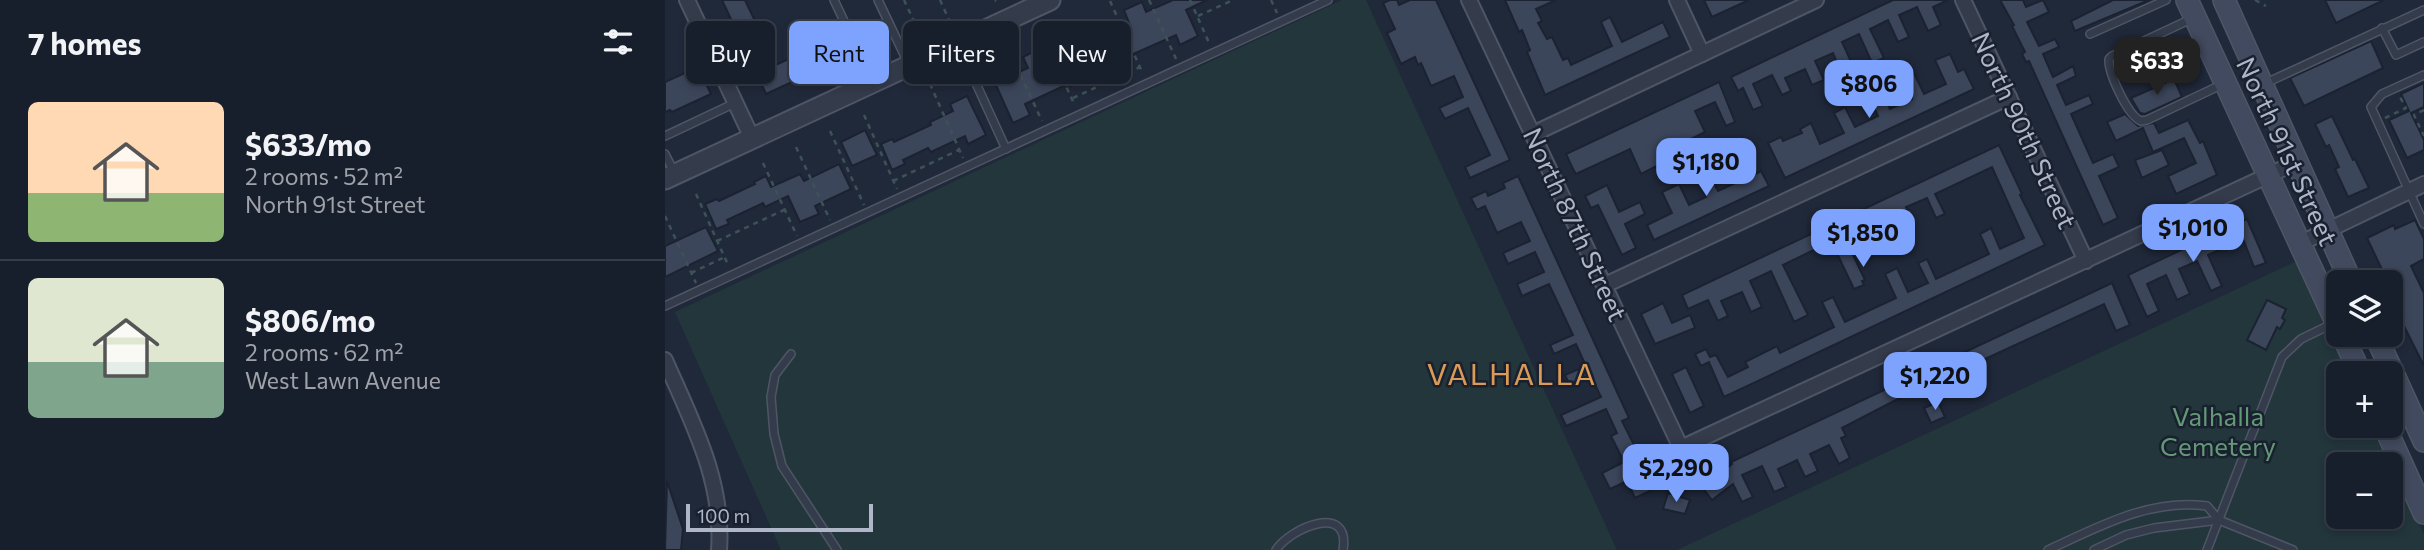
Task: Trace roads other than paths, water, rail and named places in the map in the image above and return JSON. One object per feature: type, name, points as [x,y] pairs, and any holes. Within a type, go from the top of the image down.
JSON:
[{"type":"main road","name":"North 91st Street","points":[[2224,0],[2346,270]]},
{"type":"main road","name":"North 91st Street","points":[[2191,9],[2326,298]]},
{"type":"main road","points":[[2381,347],[2424,441]]},
{"type":"main road","points":[[2390,438],[2424,513]]},
{"type":"street","points":[[687,0],[752,138]]},
{"type":"street","points":[[1005,21],[1050,0]]},
{"type":"street","name":"North 87th Street","points":[[1469,0],[1681,448],[2086,261]]},
{"type":"street","points":[[1677,0],[1702,54]]},
{"type":"street","points":[[1533,134],[1817,0]]},
{"type":"street","name":"North 90th Street","points":[[1963,0],[2086,261]]},
{"type":"street","points":[[670,177],[869,84]]},
{"type":"street","points":[[1605,285],[2009,97]]},
{"type":"street","points":[[2086,261],[2297,162]]},
{"type":"street","points":[[2301,243],[2424,184]]},
{"type":"street","points":[[665,360],[714,481],[720,521],[719,550]]},
{"type":"lane","points":[[834,0],[844,21]]},
{"type":"lane","points":[[878,0],[903,52]]},
{"type":"lane","points":[[665,306],[1328,0]]},
{"type":"lane","points":[[2089,34],[2166,0]]},
{"type":"lane","points":[[2191,9],[2112,55],[2109,59],[2110,70],[2131,114],[2141,121],[2226,83]]},
{"type":"lane","points":[[2262,84],[2424,10]]},
{"type":"lane","points":[[2382,28],[2396,55],[2424,42]]},
{"type":"lane","points":[[2424,75],[2382,94],[2371,107],[2424,224]]},
{"type":"lane","points":[[977,84],[1006,149]]},
{"type":"lane","points":[[665,136],[735,103]]},
{"type":"lane","points":[[665,153],[670,177]]},
{"type":"lane","points":[[2207,550],[2283,357],[2301,339],[2326,330]]},
{"type":"lane","points":[[791,354],[775,375],[771,397],[774,434],[782,466],[837,550]]},
{"type":"lane","points":[[2048,550],[2116,519],[2186,503],[2207,506],[2219,520],[2293,550]]},
{"type":"lane","points":[[2094,550],[2126,536],[2154,528],[2219,520]]},
{"type":"lane","points":[[1276,550],[1283,540],[1306,527],[1331,523],[1341,529],[1345,537],[1343,550]]},
{"type":"district","name":"VALHALLA","points":[[1512,372]]},
{"type":"park label","name":"Valhalla Cemetery","points":[[2218,430]]}]
